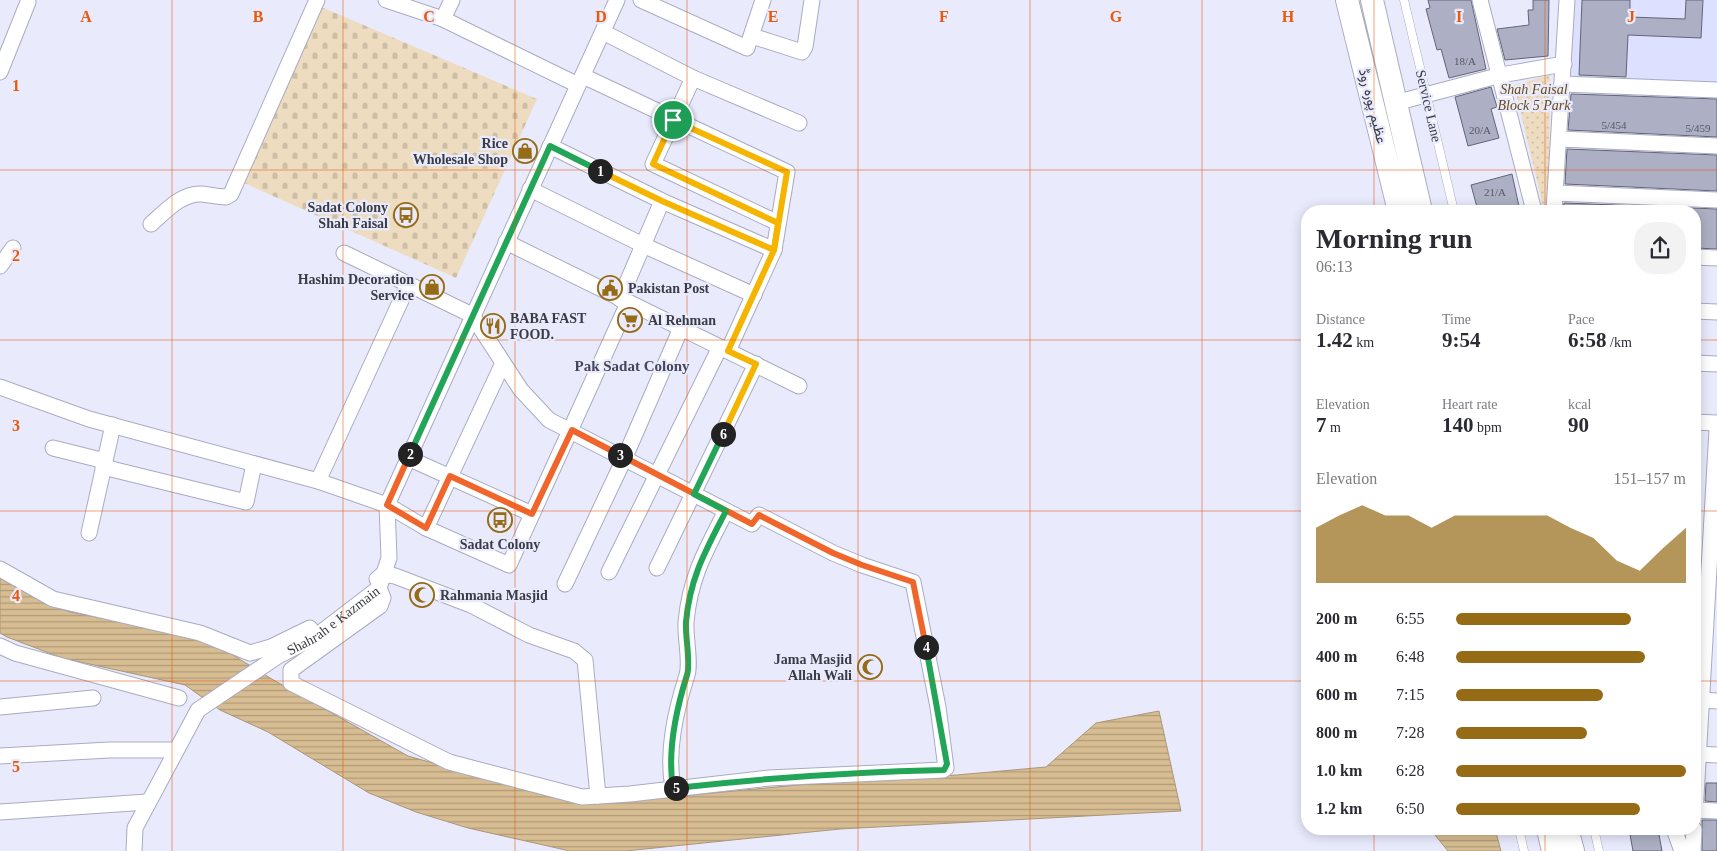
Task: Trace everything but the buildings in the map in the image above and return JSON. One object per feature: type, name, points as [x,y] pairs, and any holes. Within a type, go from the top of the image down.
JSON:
[{"type":"main road","name":"عظیم پورہ روڈ","points":[[1348,0],[1398,205]]},
{"type":"main road","name":"عظیم پورہ روڈ","points":[[1372,0],[1420,205]]},
{"type":"main road","points":[[1549,835],[1553,851]]},
{"type":"main road","points":[[1569,835],[1573,851]]},
{"type":"street","points":[[151,224],[173,204],[189,196],[201,194],[226,197],[231,194],[317,0]]},
{"type":"street","points":[[386,0],[443,19],[787,172],[774,250],[754,295],[658,475],[609,572]]},
{"type":"street","points":[[443,19],[452,0]]},
{"type":"street","name":"Shahrah e Kazmain","points":[[176,750],[198,710],[278,656],[315,638],[381,581],[389,558],[387,505],[617,0]]},
{"type":"street","points":[[641,0],[747,48],[763,0]]},
{"type":"street","points":[[752,36],[802,52],[805,47],[812,0]]},
{"type":"street","points":[[1480,0],[1501,75],[1533,205]]},
{"type":"street","points":[[1555,205],[1567,0]]},
{"type":"street","points":[[0,72],[28,2]]},
{"type":"street","points":[[603,32],[693,78],[799,123]]},
{"type":"street","points":[[1395,103],[1501,75],[1564,64]]},
{"type":"street","points":[[693,78],[653,164],[778,223]]},
{"type":"street","points":[[1562,84],[1717,90]]},
{"type":"street","points":[[1560,139],[1717,146]]},
{"type":"street","points":[[550,146],[662,201],[774,250]]},
{"type":"street","points":[[530,189],[643,245],[754,295]]},
{"type":"street","points":[[1556,194],[1717,200]]},
{"type":"street","points":[[0,387],[113,425],[318,481],[387,505],[426,528],[509,565],[572,430],[624,301],[643,245],[662,201]]},
{"type":"street","points":[[506,242],[799,386]]},
{"type":"street","points":[[0,266],[13,248]]},
{"type":"street","points":[[344,253],[472,315],[522,390],[549,420],[572,430],[752,524],[759,515],[833,553],[913,582],[947,764],[944,770],[799,776],[582,797],[449,762],[291,683],[291,670],[380,606],[383,598],[381,581]]},
{"type":"street","points":[[1701,257],[1717,258]]},
{"type":"street","points":[[318,481],[408,285]]},
{"type":"street","points":[[1701,311],[1717,312]]},
{"type":"street","points":[[565,584],[625,458],[681,328]]},
{"type":"street","points":[[426,528],[503,363]]},
{"type":"street","points":[[1701,363],[1717,364]]},
{"type":"street","points":[[657,568],[756,364]]},
{"type":"street","points":[[1701,422],[1717,423]]},
{"type":"street","points":[[89,533],[113,425]]},
{"type":"street","points":[[1701,714],[1711,646],[1717,429]]},
{"type":"street","points":[[52,448],[246,502],[254,464]]},
{"type":"street","points":[[408,458],[532,514]]},
{"type":"street","points":[[673,788],[670,775],[673,740],[683,685],[688,673],[685,643],[689,593],[694,576],[726,511]]},
{"type":"street","points":[[0,569],[52,598],[200,633],[250,653],[271,647],[315,626],[381,581],[395,576],[471,604],[529,636],[574,651],[585,660],[598,796]]},
{"type":"street","points":[[0,646],[7,653],[179,698]]},
{"type":"street","points":[[0,707],[93,698]]},
{"type":"street","points":[[1702,700],[1717,701]]},
{"type":"street","points":[[0,756],[109,750],[176,750],[134,828],[134,851]]},
{"type":"street","points":[[1701,754],[1717,755]]},
{"type":"street","points":[[0,812],[147,802]]},
{"type":"street","points":[[1701,810],[1717,811]]},
{"type":"street","points":[[1676,835],[1682,851]]},
{"type":"street","points":[[1693,851],[1694,835]]},
{"type":"lane","name":"Service Lane","points":[[1404,0],[1453,205]]},
{"type":"lane","points":[[1520,835],[1524,851]]},
{"type":"lane","points":[[1595,835],[1599,851]]},
{"type":"shaded area","points":[[1573,0],[1717,0],[1717,86],[1568,80]]},
{"type":"shaded area","points":[[0,578],[44,603],[70,612],[152,628],[197,640],[228,652],[270,678],[408,756],[571,802],[617,802],[819,783],[957,775],[1046,767],[1096,723],[1159,711],[1181,811],[840,829],[625,851],[570,851],[468,828],[416,812],[369,793],[268,732],[220,710],[185,685],[62,658],[7,637],[0,633]]},
{"type":"shaded area","points":[[1435,835],[1497,835],[1501,851],[1448,851]]},
{"type":"green space","points":[[319,6],[537,99],[456,278],[242,182]]},
{"type":"green space","name":"Shah Faisal Block 5 Park","points":[[1550,75],[1549,204],[1546,205],[1543,205],[1514,85]]},
{"type":"place","name":"Rice Wholesale Shop","points":[[525,151]]},
{"type":"place","name":"Sadat Colony Shah Faisal","points":[[406,215]]},
{"type":"place","name":"Hashim Decoration Service","points":[[432,287]]},
{"type":"place","name":"Pakistan Post","points":[[610,288]]},
{"type":"place","name":"Al Rehman","points":[[630,320]]},
{"type":"place","name":"BABA FAST FOOD.","points":[[493,326]]},
{"type":"place","name":"Sadat Colony","points":[[500,520]]},
{"type":"place","name":"Rahmania Masjid","points":[[422,595]]},
{"type":"place","name":"Jama Masjid Allah Wali","points":[[870,667]]},
{"type":"district","name":"Pak Sadat Colony","points":[[632,366]]},
{"type":"route","points":[[673,120],[653,164],[778,223],[774,250],[728,351],[756,364],[694,494],[726,511],[694,576],[689,593],[685,643],[688,673],[683,685],[673,740],[670,775],[673,788],[848,772],[944,770],[947,764],[938,706],[913,582],[833,553],[759,515],[752,524],[694,494],[572,430],[532,514],[450,476],[426,528],[387,505],[550,146],[662,201],[774,250],[787,172],[673,120]]}]
